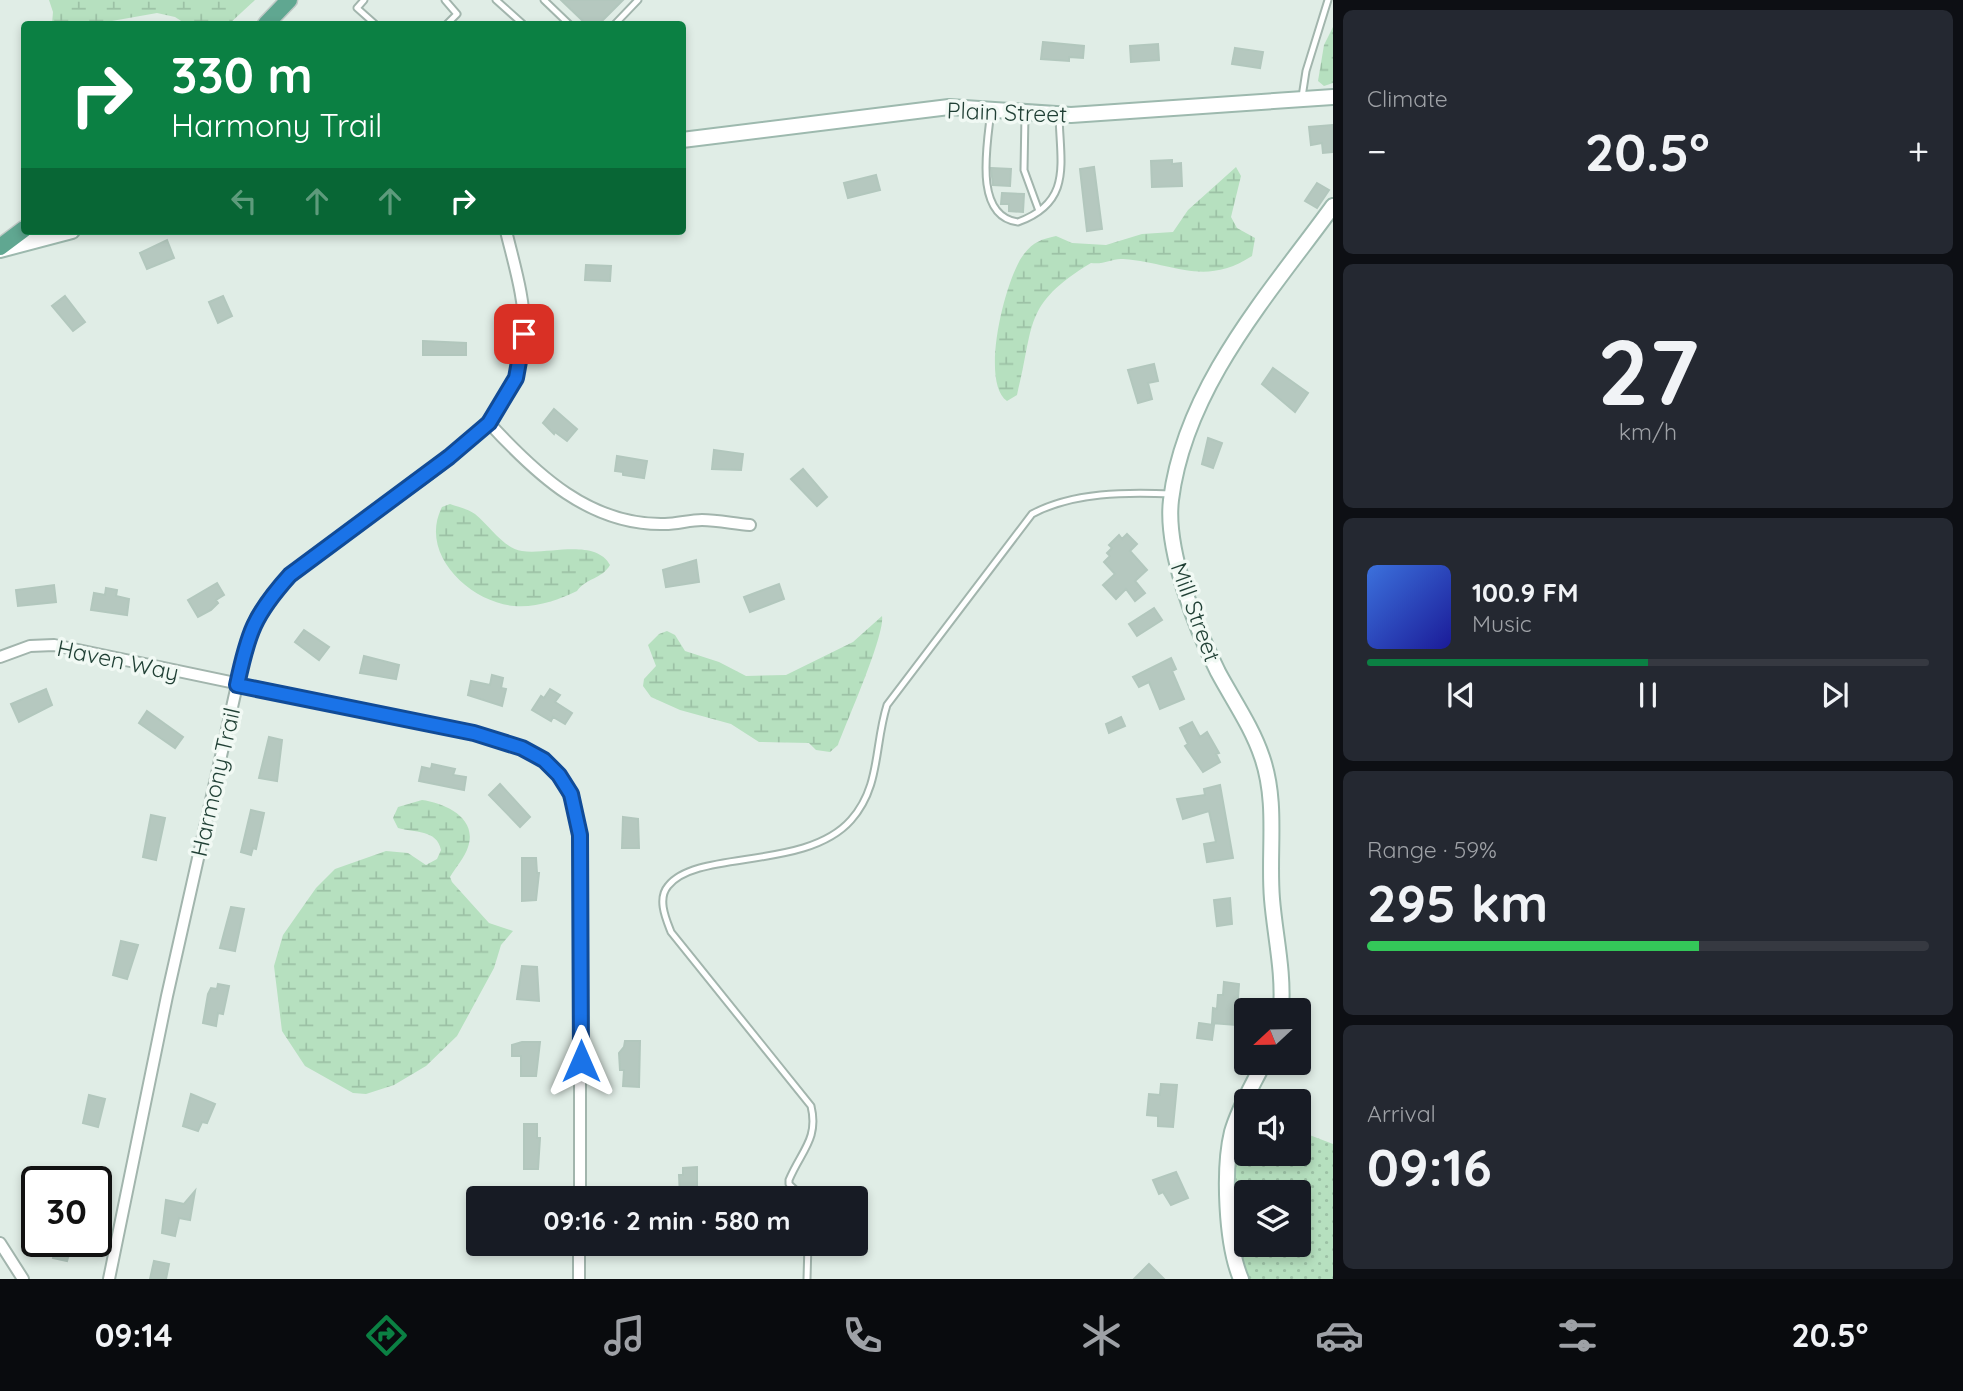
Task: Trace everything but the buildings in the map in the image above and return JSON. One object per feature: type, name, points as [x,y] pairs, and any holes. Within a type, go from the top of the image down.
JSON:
[{"type":"main road","points":[[269,21],[289,0]]},
{"type":"main road","points":[[0,249],[21,232]]},
{"type":"street","name":"Plain Street","points":[[686,140],[949,107],[1059,115],[1333,97]]},
{"type":"street","name":"Mill Street","points":[[1281,998],[1282,976],[1272,900],[1272,815],[1268,775],[1254,736],[1217,670],[1177,567],[1172,545],[1172,494],[1197,415],[1224,359],[1241,330],[1333,206]]},
{"type":"street","points":[[0,249],[56,235]]},
{"type":"street","name":"Harmony Trail","points":[[109,1279],[167,996],[246,645],[258,614],[290,575],[449,457],[489,423],[516,378],[524,334],[507,235]]},
{"type":"street","points":[[489,423],[523,459],[564,493],[591,509],[630,522],[664,524],[702,520],[750,525]]},
{"type":"street","name":"Haven Way","points":[[0,657],[30,646],[54,645],[474,733],[522,748],[544,760],[559,775],[571,794],[580,835],[580,1186]]},
{"type":"street","points":[[1241,1279],[1231,1238],[1231,1145],[1245,1099],[1257,1075]]},
{"type":"street","points":[[0,1243],[23,1279]]},
{"type":"street","points":[[579,1256],[579,1279]]},
{"type":"lane","points":[[365,0],[357,8],[372,21]]},
{"type":"lane","points":[[445,0],[457,13],[450,21]]},
{"type":"lane","points":[[496,0],[520,21]]},
{"type":"lane","points":[[544,0],[566,21]]},
{"type":"lane","points":[[618,21],[638,0]]},
{"type":"lane","points":[[1302,100],[1306,71],[1328,0]]},
{"type":"lane","points":[[991,110],[986,180],[992,204],[1011,221],[1018,222],[1049,204],[1061,184],[1059,115]]},
{"type":"lane","points":[[1025,114],[1024,170],[1039,211]]},
{"type":"lane","points":[[791,1186],[789,1180],[808,1147],[815,1123],[811,1106],[671,932],[663,899],[667,887],[685,873],[783,855],[825,840],[850,821],[874,781],[878,734],[887,705],[1032,513],[1044,507],[1095,496],[1172,494]]},
{"type":"lane","points":[[807,1279],[808,1256]]},
{"type":"green space","points":[[49,0],[255,0],[232,21],[181,21],[157,13],[112,21],[52,21],[53,12]]},
{"type":"green space","points":[[1333,27],[1333,83],[1324,86],[1318,81],[1324,45]]},
{"type":"green space","points":[[1236,167],[1241,176],[1231,217],[1237,228],[1255,238],[1252,256],[1235,265],[1204,272],[1123,259],[1091,263],[1053,291],[1042,305],[1030,333],[1017,395],[1007,401],[999,390],[995,373],[998,329],[1010,284],[1027,250],[1046,238],[1056,236],[1072,243],[1106,245],[1142,234],[1173,232],[1188,210]]},
{"type":"green space","points":[[450,504],[475,514],[515,549],[533,552],[570,549],[594,552],[610,565],[577,591],[555,600],[522,606],[497,603],[466,585],[452,573],[443,558],[437,542],[436,525],[442,507]]},
{"type":"green space","points":[[882,616],[878,641],[864,679],[838,745],[830,752],[816,750],[809,743],[759,742],[731,724],[680,710],[651,697],[643,686],[644,679],[656,666],[648,645],[659,634],[667,631],[675,635],[685,651],[719,662],[746,676],[786,675],[853,642]]},
{"type":"green space","points":[[422,800],[449,809],[464,820],[470,837],[463,858],[450,877],[452,882],[489,923],[513,931],[501,945],[494,968],[457,1036],[426,1066],[394,1085],[366,1094],[353,1093],[305,1066],[282,1031],[274,966],[283,935],[316,888],[335,869],[386,851],[408,853],[426,865],[437,859],[441,850],[435,838],[398,828],[393,818],[398,807]]},
{"type":"green space","points":[[1311,1136],[1333,1144],[1333,1279],[1247,1279],[1241,1257],[1311,1257],[1311,1180],[1236,1180],[1236,1166],[1311,1166]]},
{"type":"route","points":[[524,334],[516,378],[489,423],[449,457],[290,575],[272,595],[258,614],[246,645],[237,685],[474,733],[522,748],[544,760],[559,775],[571,794],[580,835],[581,1061]]}]
